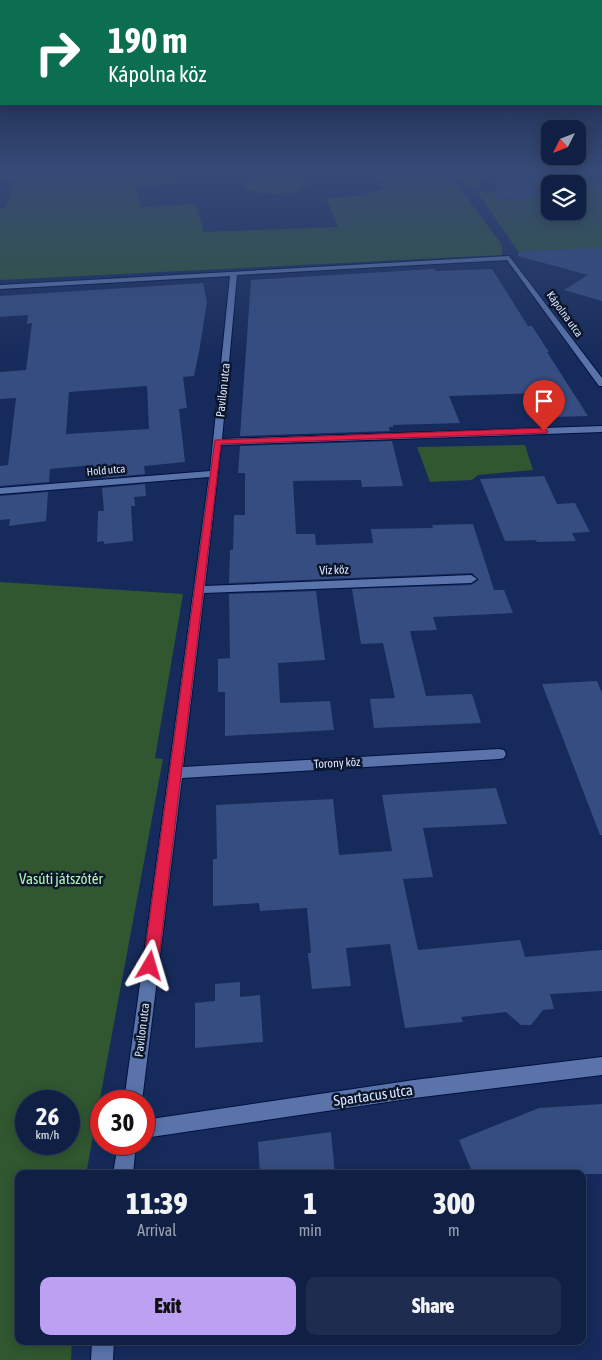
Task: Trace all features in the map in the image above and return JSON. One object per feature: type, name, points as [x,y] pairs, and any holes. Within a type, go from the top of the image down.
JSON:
[{"type":"street","name":"Kápolna utca","points":[[234,274],[509,258],[602,384]]},
{"type":"street","points":[[0,287],[234,274]]},
{"type":"street","name":"Pavilon utca","points":[[134,1090],[218,442],[234,274]]},
{"type":"street","points":[[218,442],[602,429]]},
{"type":"street","name":"Hold utca","points":[[0,491],[214,474]]},
{"type":"street","name":"Víz köz","points":[[199,590],[471,579]]},
{"type":"street","name":"Torony köz","points":[[175,773],[499,754]]},
{"type":"street","name":"Spartacus utca","points":[[155,1127],[414,1089],[602,1066]]},
{"type":"street","points":[[124,1170],[126,1155]]},
{"type":"street","points":[[102,1360],[103,1345]]},
{"type":"green space","points":[[0,234],[494,234],[502,245],[502,255],[0,280]]},
{"type":"green space","points":[[506,234],[602,234],[602,250],[520,254]]},
{"type":"green space","points":[[525,445],[533,470],[478,475],[472,480],[430,482],[417,447]]},
{"type":"green space","name":"Vasúti játszótér","points":[[0,582],[183,594],[155,758],[163,759],[102,1090],[90,1090],[90,1152],[87,1170],[15,1170],[15,1345],[72,1345],[71,1360],[0,1360]]},
{"type":"building","points":[[602,248],[602,301],[564,290],[588,275],[518,256],[519,251]]},
{"type":"building","points":[[434,269],[436,271],[492,269],[528,326],[532,326],[549,352],[547,352],[588,416],[553,417],[539,393],[449,396],[460,423],[393,425],[393,427],[389,427],[390,431],[240,436],[251,280]]},
{"type":"building","points":[[203,283],[207,302],[199,352],[194,376],[183,377],[187,408],[179,409],[185,462],[144,466],[145,474],[102,478],[101,470],[92,471],[93,465],[50,469],[49,482],[0,486],[0,466],[8,465],[16,398],[0,399],[0,372],[26,370],[32,323],[27,324],[28,315],[0,317],[0,296]],"holes":[[[147,386],[149,429],[66,434],[69,392]]]},
{"type":"building","points":[[392,441],[403,486],[362,487],[361,480],[293,481],[296,534],[315,534],[316,545],[373,543],[371,529],[433,528],[432,525],[473,524],[494,590],[504,590],[513,613],[433,617],[437,630],[410,631],[426,696],[472,694],[481,723],[374,728],[370,699],[395,698],[383,643],[361,644],[352,589],[471,585],[479,580],[472,573],[229,583],[230,550],[233,550],[234,515],[245,515],[245,473],[238,473],[240,446]]},
{"type":"building","points":[[544,476],[557,504],[575,503],[590,532],[572,533],[576,541],[505,541],[480,479]]},
{"type":"building","points":[[145,484],[146,496],[134,497],[135,506],[131,506],[133,541],[104,544],[104,541],[97,542],[98,511],[104,511],[102,488]]},
{"type":"building","points":[[48,492],[46,521],[9,526],[10,519],[0,520],[0,496]]},
{"type":"building","points":[[316,591],[325,660],[278,663],[280,703],[330,701],[334,730],[225,736],[225,692],[218,692],[218,659],[230,658],[229,594]]},
{"type":"building","points":[[597,681],[602,693],[602,835],[600,835],[542,684]]},
{"type":"building","points":[[496,788],[507,824],[423,828],[433,877],[403,879],[418,950],[520,940],[525,957],[602,950],[602,991],[550,994],[554,1009],[543,1010],[531,1025],[521,1025],[506,1012],[461,1017],[463,1022],[405,1028],[390,944],[346,948],[351,986],[312,989],[308,953],[311,953],[307,908],[260,911],[259,903],[213,906],[213,859],[217,859],[216,805],[333,799],[339,855],[392,851],[382,795]]},
{"type":"building","points":[[240,982],[240,997],[260,995],[263,1042],[195,1048],[195,1003],[215,1001],[215,984]]},
{"type":"building","points":[[602,1104],[602,1174],[586,1174],[586,1170],[471,1170],[459,1140],[539,1108]]},
{"type":"building","points":[[331,1132],[335,1170],[260,1170],[258,1142]]},
{"type":"route","points":[[150,966],[218,442],[544,431]]}]
